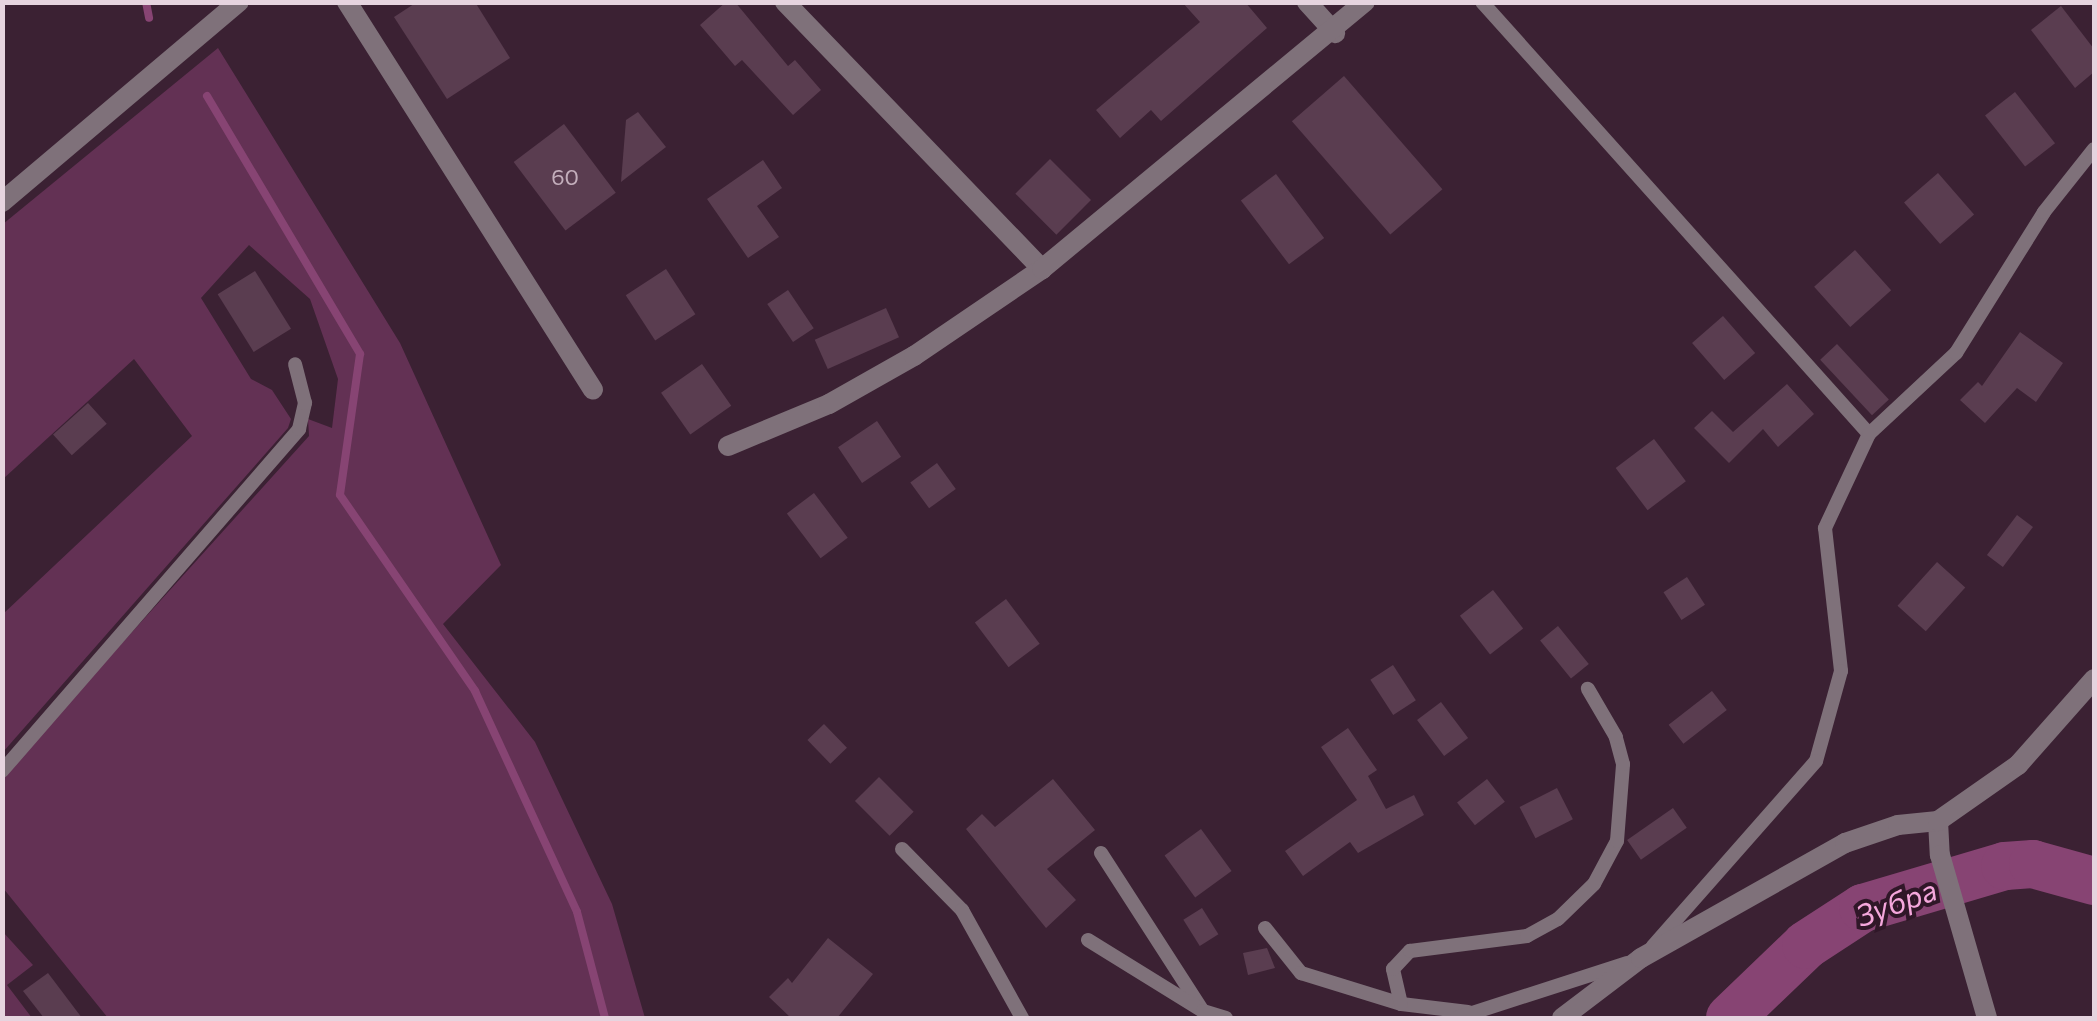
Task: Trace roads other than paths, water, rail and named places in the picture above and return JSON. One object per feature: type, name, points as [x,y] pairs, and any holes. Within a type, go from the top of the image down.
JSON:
[{"type":"street","points":[[2,202],[239,2]]},
{"type":"street","points":[[348,2],[593,389]]},
{"type":"street","points":[[786,2],[1042,269]]},
{"type":"street","points":[[1308,2],[1335,33]]},
{"type":"street","points":[[728,446],[863,385],[1042,269],[1335,33],[1365,2]]},
{"type":"street","points":[[1562,1018],[1641,958],[1845,843],[1898,825],[1938,822],[2018,764],[2094,679]]},
{"type":"street","points":[[1938,822],[1940,855],[1986,1018]]},
{"type":"lane","points":[[1482,2],[1869,434]]},
{"type":"lane","points":[[1457,1018],[1641,958],[1745,848],[1816,761],[1841,671],[1825,528],[1869,434],[1956,352],[2044,212],[2094,148]]},
{"type":"lane","points":[[2,771],[299,428],[305,402],[296,364]]},
{"type":"lane","points":[[1402,1004],[1393,978],[1398,959],[1410,951],[1527,936],[1578,903],[1607,864],[1624,806],[1623,764],[1604,710],[1588,688]]},
{"type":"lane","points":[[902,849],[962,910],[1022,1018]]},
{"type":"lane","points":[[1102,853],[1203,1011]]},
{"type":"lane","points":[[1265,928],[1301,973],[1402,1004],[1474,1012]]},
{"type":"lane","points":[[1088,940],[1203,1011],[1226,1018]]},
{"type":"waterway","points":[[146,2],[149,18]]},
{"type":"waterway","points":[[207,96],[360,354],[340,495],[475,691],[577,912],[605,1018]]},
{"type":"waterway","name":"Зубра","points":[[1730,1018],[1806,945],[1863,908],[2005,866],[2033,864],[2094,881]]}]
